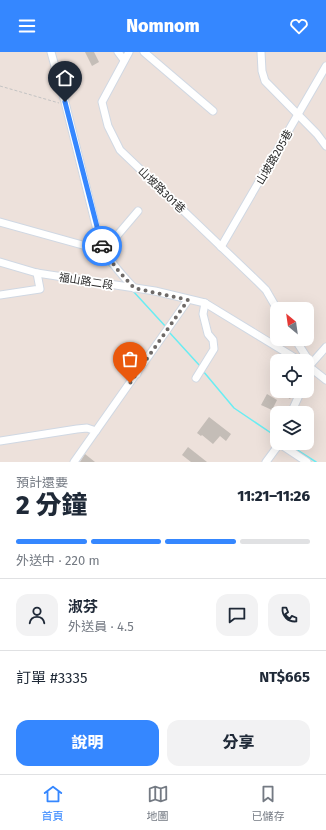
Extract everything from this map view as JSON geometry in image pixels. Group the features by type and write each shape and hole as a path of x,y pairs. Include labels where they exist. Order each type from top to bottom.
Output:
{"street":[{"path":"51,52 104,251 116,268 134,288"},
{"path":"118,52 124,60"},
{"name":"山坡路301巷","path":"129,52 102,102 108,126 120,150 266,290 273,302"},
{"path":"144,52 213,111"},
{"path":"261,52 262,71 265,81 326,146"},
{"name":"山坡路205巷","path":"221,247 326,66"},
{"path":"104,251 138,211"},
{"path":"0,222 104,251"},
{"name":"福山路二段","path":"0,262 37,273 134,288 205,303 289,354"},
{"path":"0,295 40,289 37,273"},
{"path":"74,462 188,300"},
{"path":"196,378 214,349 213,340 208,334 203,314 205,303"},
{"path":"314,361 326,347"},
{"path":"121,361 137,374"},
{"path":"314,370 326,380"},
{"path":"0,441 76,429 87,428 96,431"},
{"path":"266,462 275,450"},
{"path":"289,450 307,462"}],"path":[{"path":"0,86 58,104 65,102"}],"building":[{"path":"85,52 94,52 99,62 92,66"},
{"path":"267,394 270,396 270,398 277,400 274,406 270,406 270,409 261,405"},
{"path":"209,417 231,434 226,441 220,436 213,444 197,433"},
{"path":"188,447 207,462 191,462 182,455"},
{"path":"85,454 95,462 80,462"}],"waterway":[{"path":"101,253 106,262 116,272"},
{"path":"133,291 166,327"},
{"path":"169,332 200,366"},
{"path":"203,371 234,408 270,432"},
{"path":"297,450 316,462"}],"way so far":[{"path":"102,246 116,268 134,288 155,291 188,300 130,383"}],"route":[{"path":"65,102 102,246"}]}
